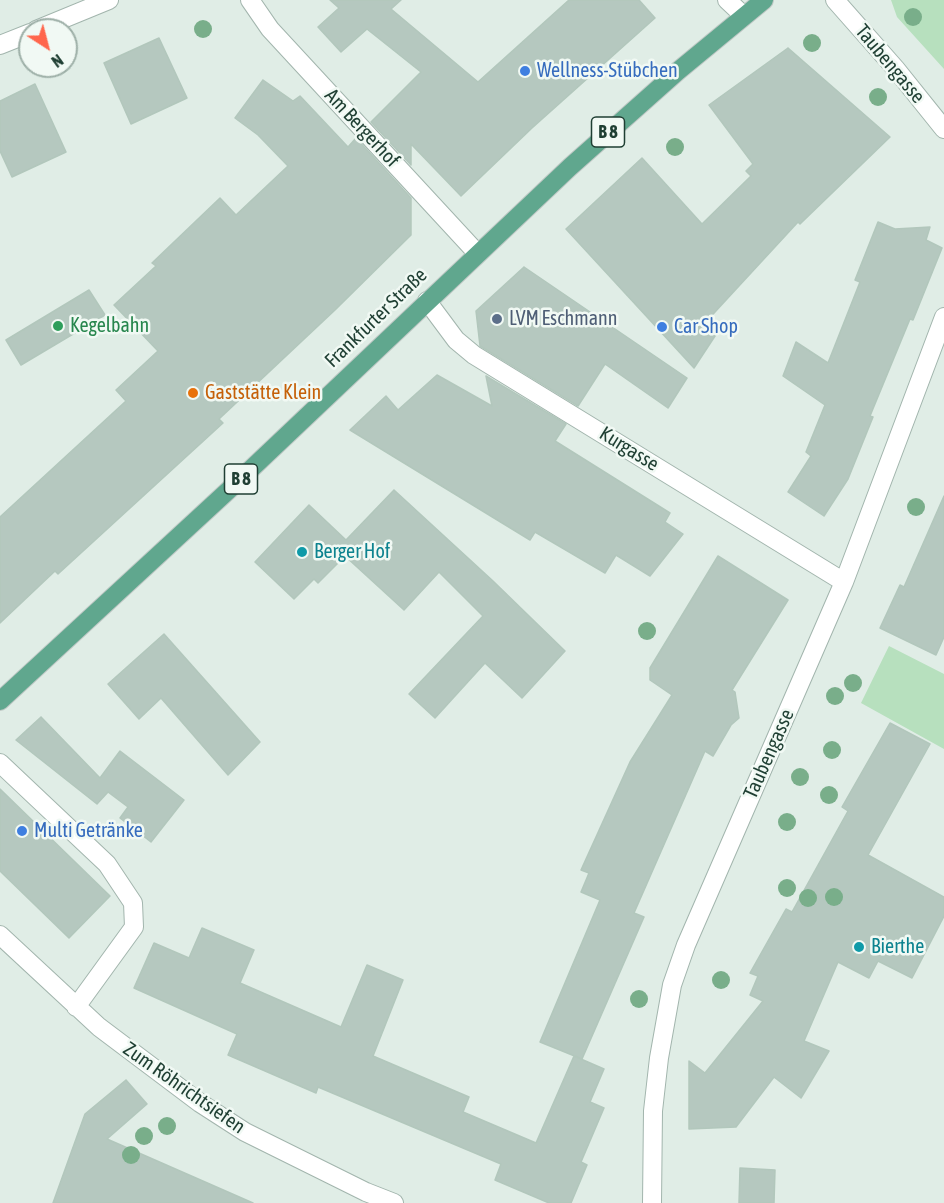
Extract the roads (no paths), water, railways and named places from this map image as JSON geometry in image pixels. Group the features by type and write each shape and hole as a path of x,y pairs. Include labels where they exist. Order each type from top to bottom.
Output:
{"main road":[{"name":"Frankfurter Straße","path":"0,701 232,488 570,167 678,71 764,0"}],"street":[{"path":"65,18 109,0"},
{"name":"Am Bergerhof","path":"250,0 270,29 477,253"},
{"path":"726,0 744,16"},
{"name":"Taubengasse","path":"835,0 895,68 944,129"},
{"path":"0,45 18,38"},
{"name":"Kurgasse","path":"427,301 456,340 474,355 844,582"},
{"name":"Taubengasse","path":"652,1203 653,1111 659,1058 672,986 686,945 844,582 944,317"},
{"path":"0,763 107,864 133,903 134,927 76,1007"},
{"name":"Zum Röhrichtsiefen","path":"0,935 99,1027 200,1103 245,1132 356,1187 394,1203"}],"place":[{"name":"Wellness-Stübchen","path":"525,71"},
{"name":"LVM Eschmann","path":"497,319"},
{"name":"Kegelbahn","path":"58,326"},
{"name":"Car Shop","path":"662,327"},
{"name":"Gaststätte Klein","path":"193,393"},
{"name":"Berger Hof","path":"302,552"},
{"name":"Multi Getränke","path":"22,831"},
{"name":"Bierthe","path":"859,947"}]}
